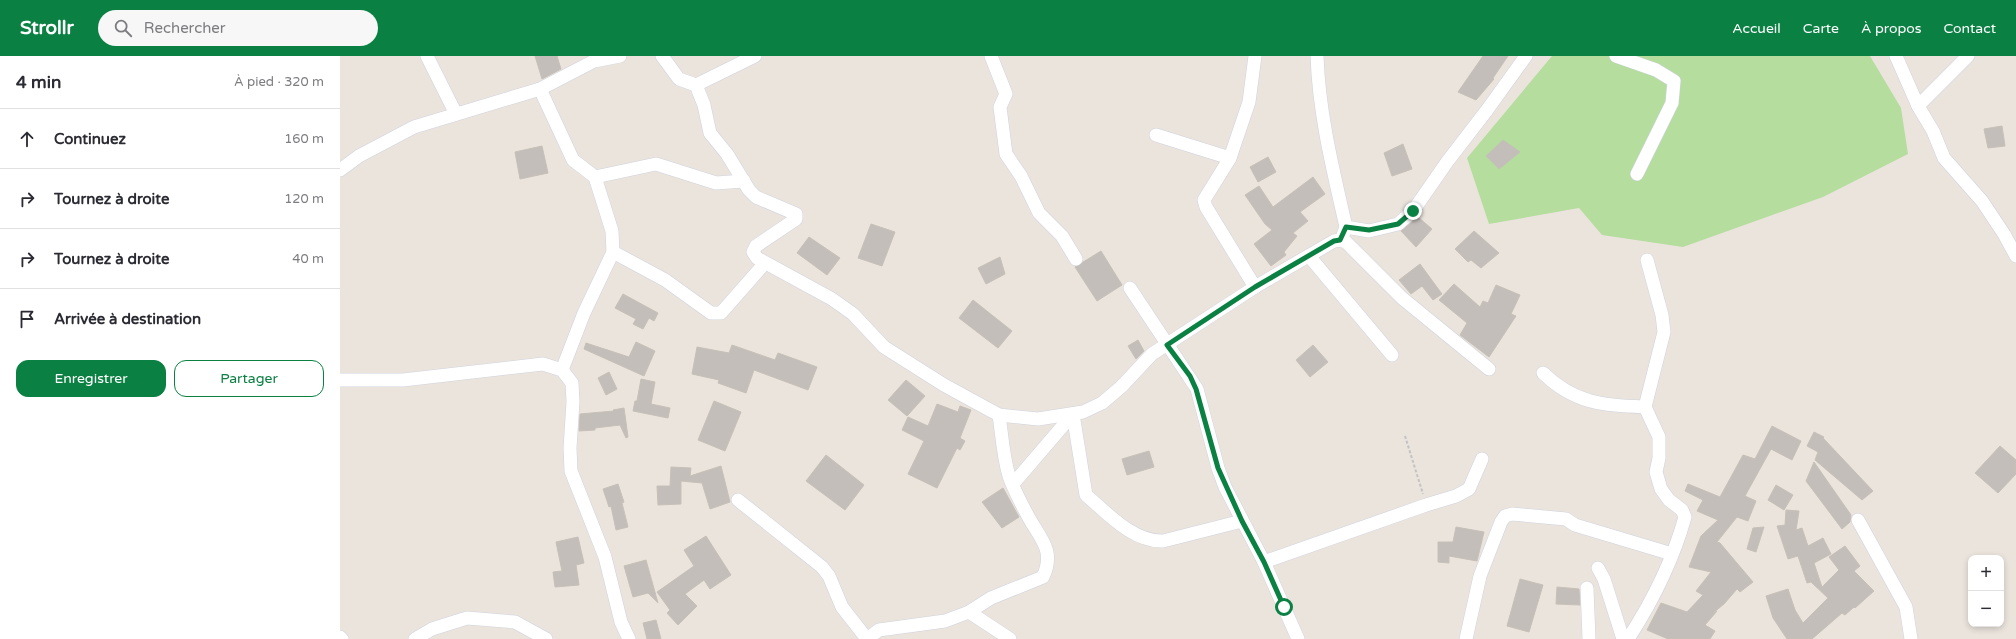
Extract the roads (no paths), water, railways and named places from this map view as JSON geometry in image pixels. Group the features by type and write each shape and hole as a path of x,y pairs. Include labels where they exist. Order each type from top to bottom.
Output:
{"street":[{"path":"426,56 456,114"},
{"path":"340,170 359,156 414,127 540,89 594,61 620,56"},
{"path":"662,56 679,79 696,85 755,56"},
{"path":"991,56 1006,94 1000,107 1006,154 1021,176 1039,214 1062,236 1076,258"},
{"path":"1255,56 1249,102 1230,158 1204,200 1206,207 1255,287"},
{"path":"1317,56 1318,87 1330,156 1346,227 1340,240"},
{"path":"1346,227 1369,230 1391,226 1398,224 1413,211 1447,162 1488,110 1526,56"},
{"path":"1616,56 1656,70 1674,81 1672,103 1637,174"},
{"path":"1896,56 1918,106 1933,131 1944,158 1982,201 2004,234 2016,256"},
{"path":"1918,106 1968,56"},
{"path":"696,85 704,105 710,133 727,154 756,197 796,214 796,219 756,246 753,252 757,258 832,299 853,314 884,347 944,385 999,415 1038,419 1083,412 1102,404 1121,387 1142,363 1167,345 1255,287 1334,241 1340,240 1346,242 1402,298 1489,369"},
{"path":"540,89 573,160 595,177 612,231 613,252 584,313 562,370"},
{"path":"1156,135 1230,158"},
{"path":"595,177 656,164 716,183 744,181"},
{"path":"613,252 665,280 711,313 721,313 765,262"},
{"path":"1309,256 1392,355"},
{"path":"1628,639 1642,618 1672,554 1685,518 1682,510 1669,500 1660,489 1656,472 1659,458 1658,437 1645,407 1664,332 1662,315 1647,260"},
{"path":"1130,288 1167,345 1190,376 1196,389 1218,468 1242,521 1264,562 1298,639"},
{"path":"340,380 403,380 543,364 562,370 572,383 573,402 570,448 571,471 605,557 621,622 629,639"},
{"path":"1543,373 1557,387 1583,400 1645,407"},
{"path":"1013,484 1073,414"},
{"path":"1073,414 1086,495 1127,530 1154,542 1242,521"},
{"path":"738,500 822,567 829,576 842,607 867,639 879,630 945,621 969,612 991,598 1043,577 1047,570 1048,550 1042,536 1029,518 1013,484 1006,462 999,415"},
{"path":"1264,562 1426,505 1456,496 1469,489 1482,459"},
{"path":"1466,639 1480,576 1501,522 1505,516 1512,514 1566,519 1575,525 1672,554"},
{"path":"1858,520 1906,607 1912,639"},
{"path":"1598,568 1606,584 1623,639"},
{"path":"1587,588 1589,639"},
{"path":"969,612 1010,639"},
{"path":"415,639 432,629 467,618 515,622 546,639"}]}
